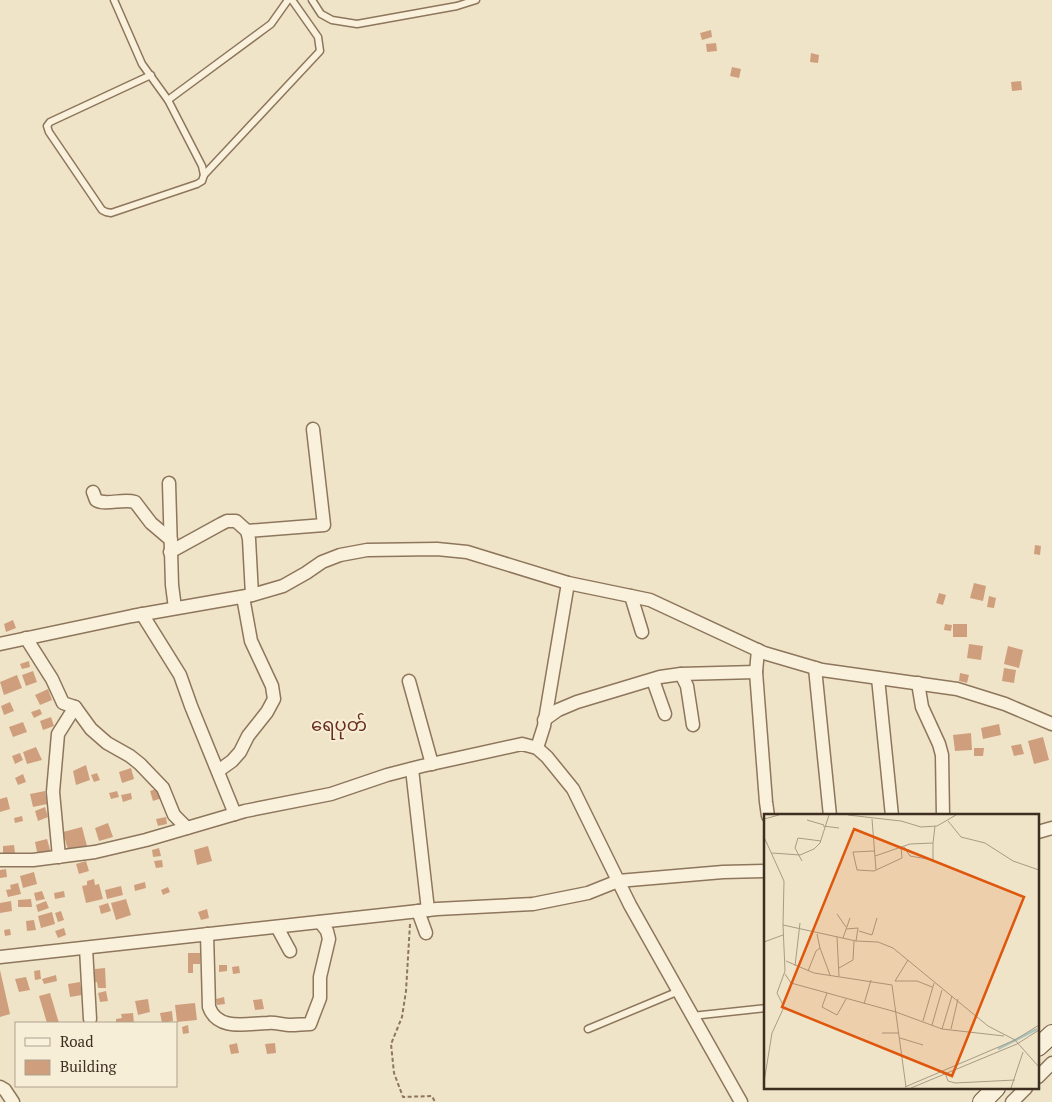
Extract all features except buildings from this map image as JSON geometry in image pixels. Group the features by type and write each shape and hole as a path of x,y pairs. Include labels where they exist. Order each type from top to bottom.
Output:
{"street":[{"path":"247,532 324,525 313,429"},
{"path":"169,483 172,586 175,608"},
{"path":"93,492 96,500 101,503 122,500 135,502 171,546"},
{"path":"171,546 227,521 236,521 247,532 249,539 248,596 251,641 272,686 274,699 248,736 240,752 232,761 218,771"},
{"path":"0,644 142,614 248,596 282,586 322,562 340,555 367,550 437,549 466,552 568,583 650,600 758,650 815,668 957,689 1005,704 1052,724"},
{"path":"537,748 544,720 568,583"},
{"path":"631,596 642,632"},
{"path":"142,614 180,675 190,706 235,814"},
{"path":"26,638 52,679 63,703 76,707 91,729 102,739 140,764 163,788 174,815 187,828"},
{"path":"758,650 756,672 768,814"},
{"path":"815,668 830,814"},
{"path":"544,720 558,710 577,702 653,680 681,674 756,672"},
{"path":"681,674 687,686 693,725"},
{"path":"878,678 892,814"},
{"path":"653,680 664,714"},
{"path":"409,681 432,764"},
{"path":"918,683 922,707 928,717 942,755 943,814"},
{"path":"59,856 53,792 58,734 76,707"},
{"path":"0,860 33,860 112,848 235,814 331,794 387,775 432,764 522,744 537,748 552,762 573,789 618,881 741,1102"},
{"path":"412,769 419,911 426,933"},
{"path":"0,957 419,911 533,904 588,893 618,881 723,872 764,871"},
{"path":"207,934 209,1007 212,1015 227,1024 239,1025 269,1022 292,1025 310,1024 320,998 320,977 328,939 327,931 320,922"},
{"path":"277,926 290,951"},
{"path":"86,948 90,1019"},
{"path":"1040,1045 1052,1034"},
{"path":"1040,1075 1052,1063"},
{"path":"0,1086 6,1090 13,1102"},
{"path":"982,1102 994,1090"},
{"path":"1012,1102 1024,1090"}],"lane":[{"path":"114,0 142,64 168,100 202,166 204,175"},
{"path":"168,100 271,24 288,0"},
{"path":"151,75 50,122 47,126 47,130 102,210 106,212 111,213 202,181 204,175 320,51 318,37 292,0"},
{"path":"312,0 321,14 332,20 357,24 457,6 476,0"},
{"path":"588,1029 679,991"},
{"path":"692,1016 764,1008"}],"path":[{"path":"419,911 402,1016 391,1044 394,1073 403,1097 432,1096 435,1102"}],"district":[{"name":"ရေပုတ်","path":"339,724"}]}
